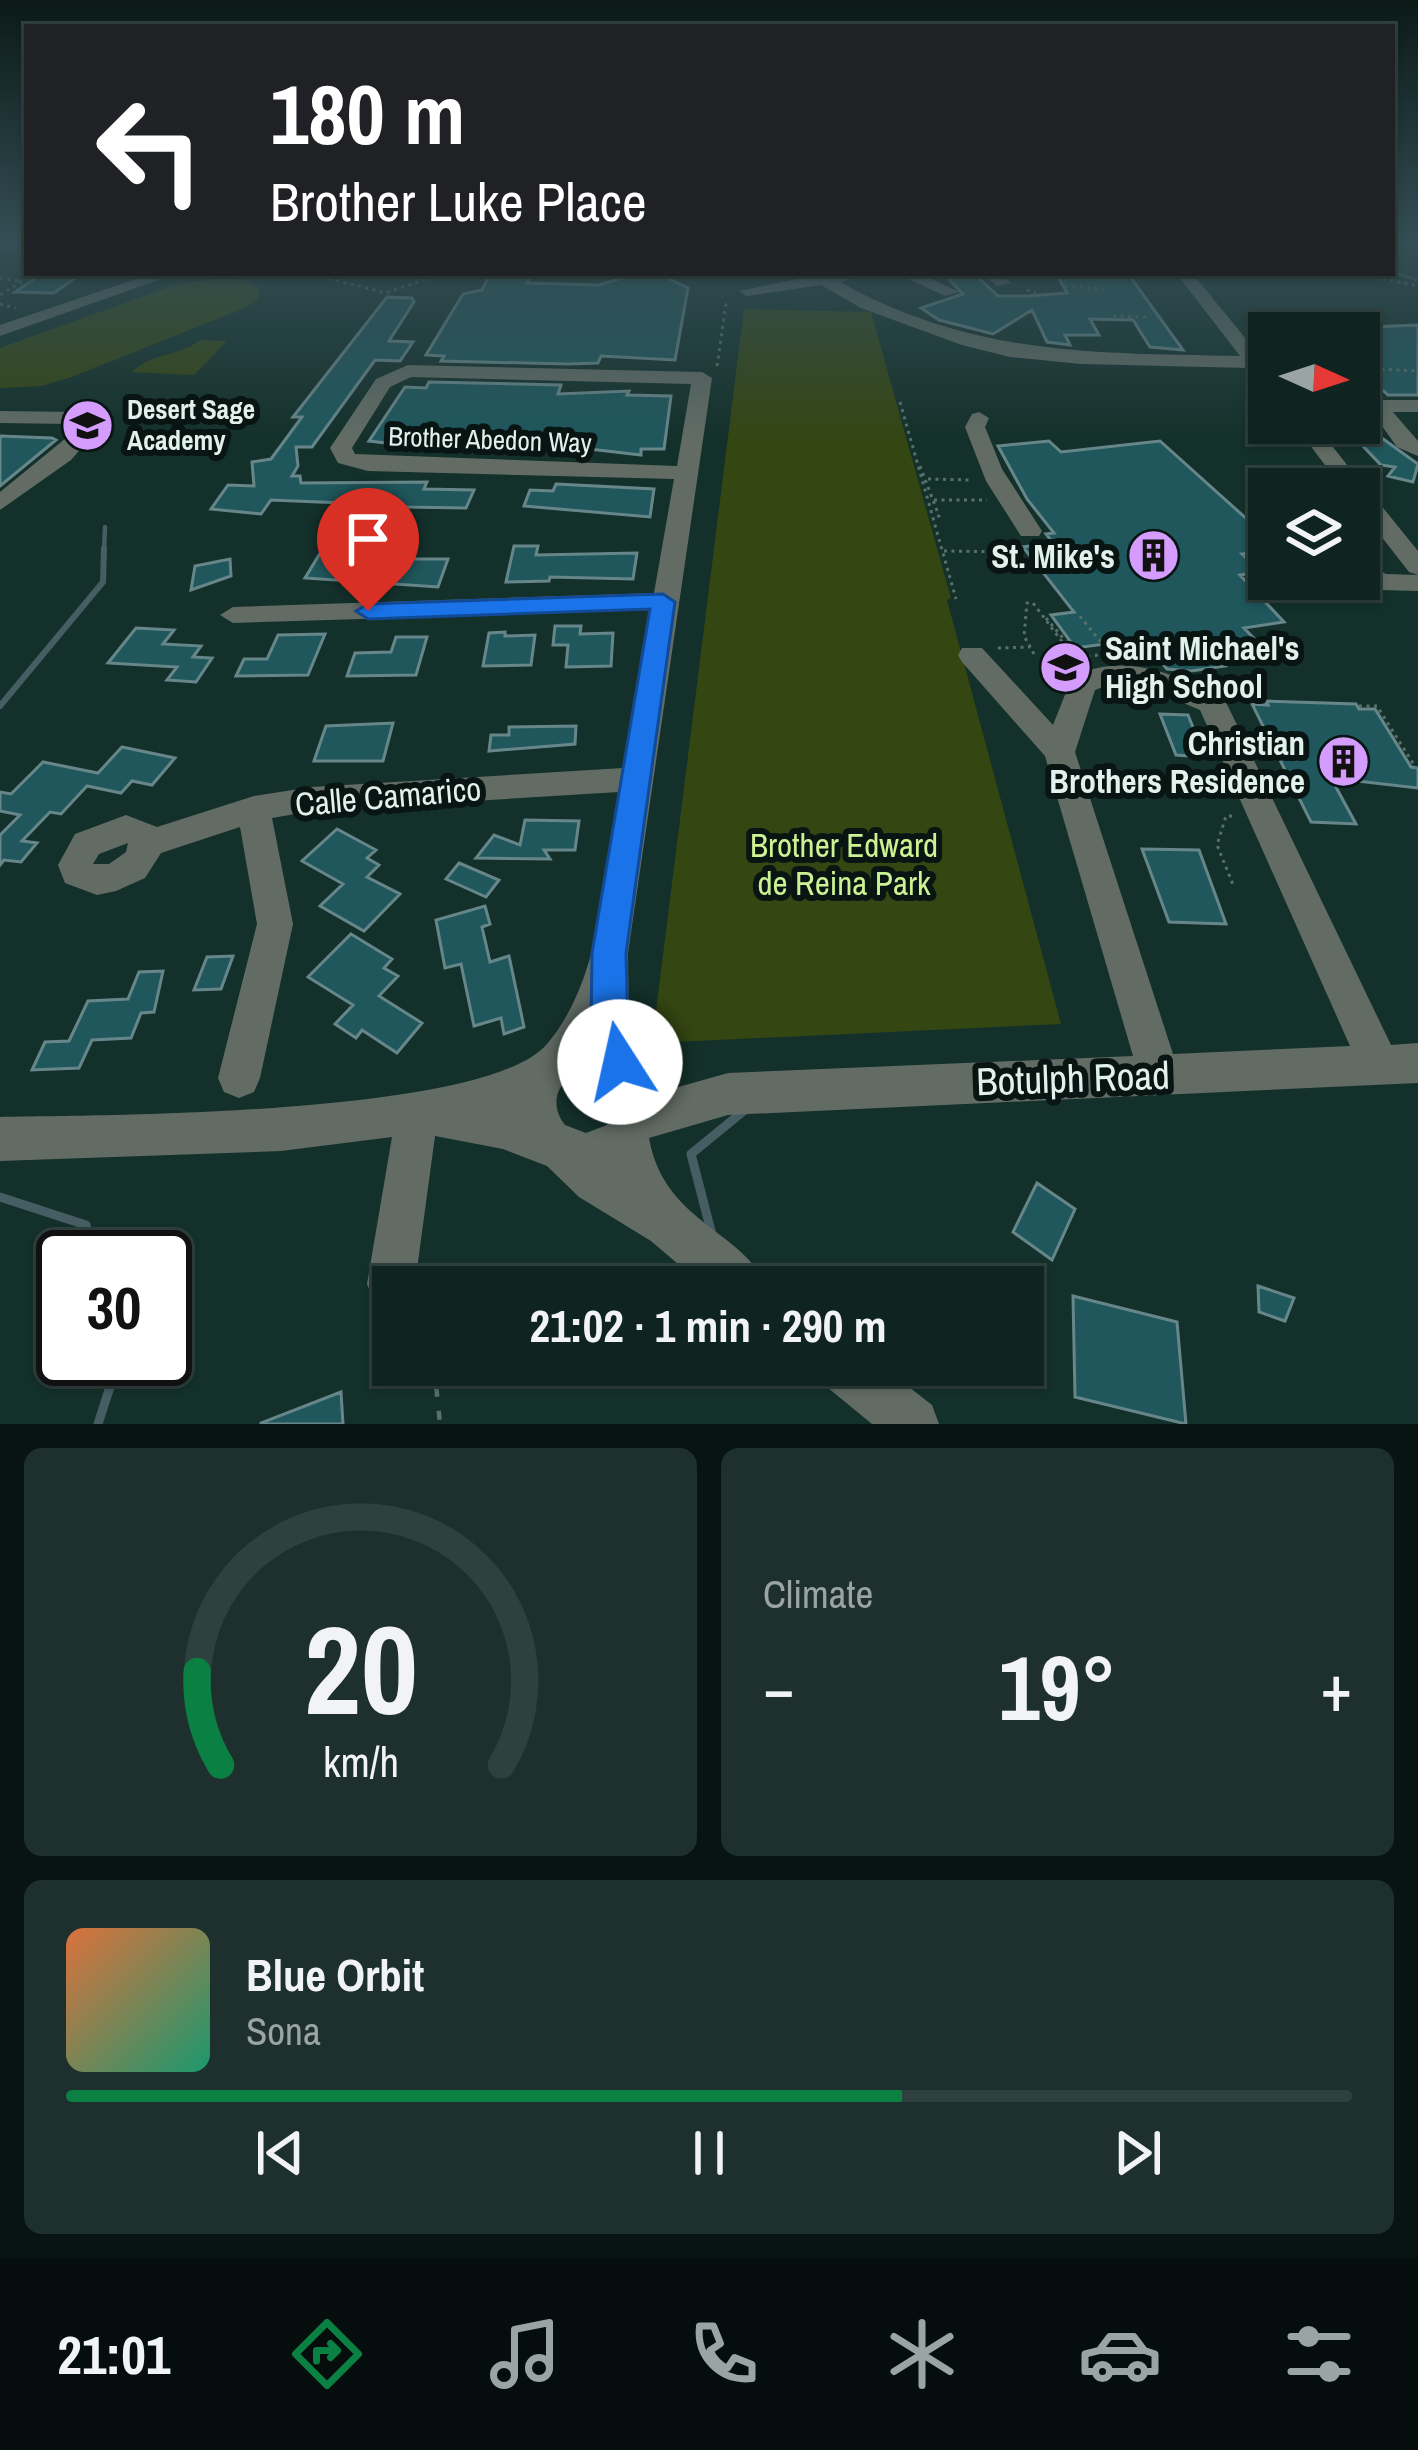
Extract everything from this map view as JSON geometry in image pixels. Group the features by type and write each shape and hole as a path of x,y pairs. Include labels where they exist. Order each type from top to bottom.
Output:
{"street":[{"path":"0,327 51,308"},
{"path":"0,327 58,308"},
{"path":"880,308 1010,351 1081,358 1248,362"},
{"path":"1212,308 1248,354"},
{"name":"Brother Abedon Way","path":"686,473 368,464 346,458 341,448 383,383 408,371 711,377"},
{"path":"667,1225 638,1172 629,1128 637,1086 609,1028 609,953 663,602 686,473 711,377"},
{"path":"1380,407 1418,406"},
{"path":"0,417 79,418 88,429 63,455 0,503"},
{"path":"979,418 975,430 995,483 1030,531"},
{"path":"1380,418 1418,450"},
{"path":"1321,444 1339,468"},
{"path":"1380,519 1418,567"},
{"path":"1380,582 1418,583"},
{"path":"233,615 663,602"},
{"path":"978,652 1059,752 1159,1075"},
{"path":"1059,752 1082,684 1099,674 1147,678 1212,704 1399,1064"},
{"name":"Calle Camarico","path":"148,844 254,809 332,797 634,779"},
{"path":"239,1078 275,924 254,809"},
{"path":"609,953 591,1005 535,1096 536,1124 595,1181 667,1225 717,1266"},
{"path":"0,1139 255,1129 417,1113 498,1093 591,1052 625,1066"},
{"name":"Botulph Road","path":"625,1066 674,1087 728,1094 1399,1064"},
{"name":"Botulph Road","path":"629,1128 728,1094"},
{"path":"417,1113 503,1127 558,1150 597,1153 629,1128"},
{"path":"394,1266 417,1113"},
{"path":"866,1386 913,1424"}],"path":[{"path":"711,377 725,308"},
{"path":"1113,316 1147,317"},
{"path":"1380,369 1418,371"},
{"path":"900,402 956,598"},
{"path":"918,466 924,466 939,517 933,517"},
{"path":"928,479 977,479"},
{"path":"934,500 985,500"},
{"path":"943,551 1012,552"},
{"path":"1034,654 1024,636 1027,604 1033,603 1075,659 1071,664"},
{"path":"1045,619 1049,618 1080,658 1110,652 1078,614"},
{"path":"978,652 1030,646"},
{"path":"1359,706 1377,706 1416,767"},
{"path":"1234,887 1217,845 1226,816 1239,816"},
{"path":"436,1386 440,1424"}],"green space":[{"path":"109,308 243,308 41,386 0,388 0,348"},
{"name":"Brother Edward de Reina Park","path":"744,309 871,312 1061,1024 652,1043"},
{"path":"200,340 227,341 194,375 131,372 150,360"}],"building":[{"path":"378,308 410,308 389,341 413,342 400,361 375,360 312,447 296,447 298,466 292,476 300,476 301,483 427,482 424,489 474,490 466,508 271,500 261,514 211,509 228,485 254,486 252,462 271,459 302,417 293,417"},
{"path":"454,308 684,308 675,360 601,356 598,363 568,364 441,361 444,356 426,355"},
{"path":"922,308 1153,308 1183,350 1150,347 1133,320 1090,319 1099,335 1065,335 1070,345 1047,342 1032,310 993,334 939,320"},
{"path":"1418,325 1418,395 1388,395 1380,388 1380,327"},
{"path":"429,382 561,385 558,394 629,391 627,395 671,396 664,449 641,449 641,455 564,446 445,450 369,441 405,387 426,388"},
{"path":"0,436 52,438 56,440 0,486"},
{"path":"1380,437 1418,464 1413,482 1388,476 1395,467 1381,465 1361,444 1380,444"},
{"name":"St. Mike's","path":"1049,441 1061,452 1160,441 1248,520 1248,553 1242,554 1248,560 1248,574 1240,575 1248,584 1248,600 1263,600 1284,622 1244,628 1264,649 1236,653 1242,660 1222,663 1225,666 1191,671 1167,669 1150,649 1113,654 1105,644 1075,648 1051,615 1074,612 1023,547 1053,543 1046,534 1054,533 1027,499 998,446"},
{"path":"556,484 654,489 650,517 524,506 530,490 553,491"},
{"path":"327,542 383,545 375,559 448,559 438,587 305,578"},
{"path":"514,546 538,546 536,555 637,553 633,579 550,577 549,581 506,582"},
{"path":"230,559 231,576 191,590 195,566"},
{"path":"555,626 581,626 580,634 613,633 611,666 566,667 568,645 553,645"},
{"path":"136,628 174,630 163,644 201,646 193,657 212,658 196,682 167,680 177,667 108,663"},
{"path":"505,632 505,636 535,635 531,665 483,666 489,633"},
{"path":"325,634 308,675 236,676 244,659 267,659 278,635"},
{"path":"396,637 427,637 416,675 347,676 355,653 391,652"},
{"name":"Christian Brothers Residence","path":"1266,701 1375,709 1411,767 1418,768 1418,788 1331,778 1356,824 1311,822 1252,704 1268,705"},
{"path":"1160,714 1188,715 1205,757 1176,755"},
{"path":"393,723 383,761 314,761 326,726"},
{"path":"576,726 575,744 489,751 491,735 509,735 509,727"},
{"path":"122,747 175,758 152,785 132,781 121,793 87,786 61,814 50,812 22,841 37,843 21,862 4,860 0,865 0,835 20,815 0,811 0,792 11,794 43,762 98,773"},
{"path":"525,820 579,821 575,850 544,850 550,859 476,858 494,835 520,845"},
{"path":"337,829 376,850 367,858 379,865 367,877 400,894 364,931 320,906 343,884 302,861"},
{"path":"1142,849 1199,850 1226,924 1169,922"},
{"path":"459,863 499,880 486,897 446,879"},
{"path":"485,906 490,924 482,927 490,962 509,956 524,1027 504,1034 501,1018 474,1026 461,964 445,968 436,920"},
{"path":"351,934 392,959 384,968 398,976 379,996 422,1023 397,1053 362,1030 356,1038 335,1024 353,1005 308,977"},
{"path":"233,956 221,989 194,990 207,957"},
{"path":"163,971 154,1012 141,1013 131,1038 92,1040 79,1068 32,1070 45,1042 69,1041 88,1001 128,999 139,972"},
{"path":"1037,1183 1075,1209 1052,1260 1013,1232"},
{"path":"1258,1286 1294,1298 1285,1321 1259,1312"},
{"path":"1073,1296 1177,1322 1186,1424 1075,1397"},
{"path":"341,1392 343,1424 261,1424 261,1423"}],"waterway":[{"path":"104,551 105,527"},
{"path":"0,706 103,582 104,548"},
{"path":"712,1235 691,1154 746,1109"},
{"path":"0,1197 86,1225 88,1230"},
{"path":"98,1424 110,1386"}],"place":[{"name":"Desert Sage Academy","path":"88,426"},
{"name":"St. Mike's","path":"1154,556"},
{"name":"Saint Michael's High School","path":"1066,667"},
{"name":"Christian Brothers Residence","path":"1344,762"}],"route":[{"path":"368,611 663,602 609,953 609,1028 620,1062"}]}
